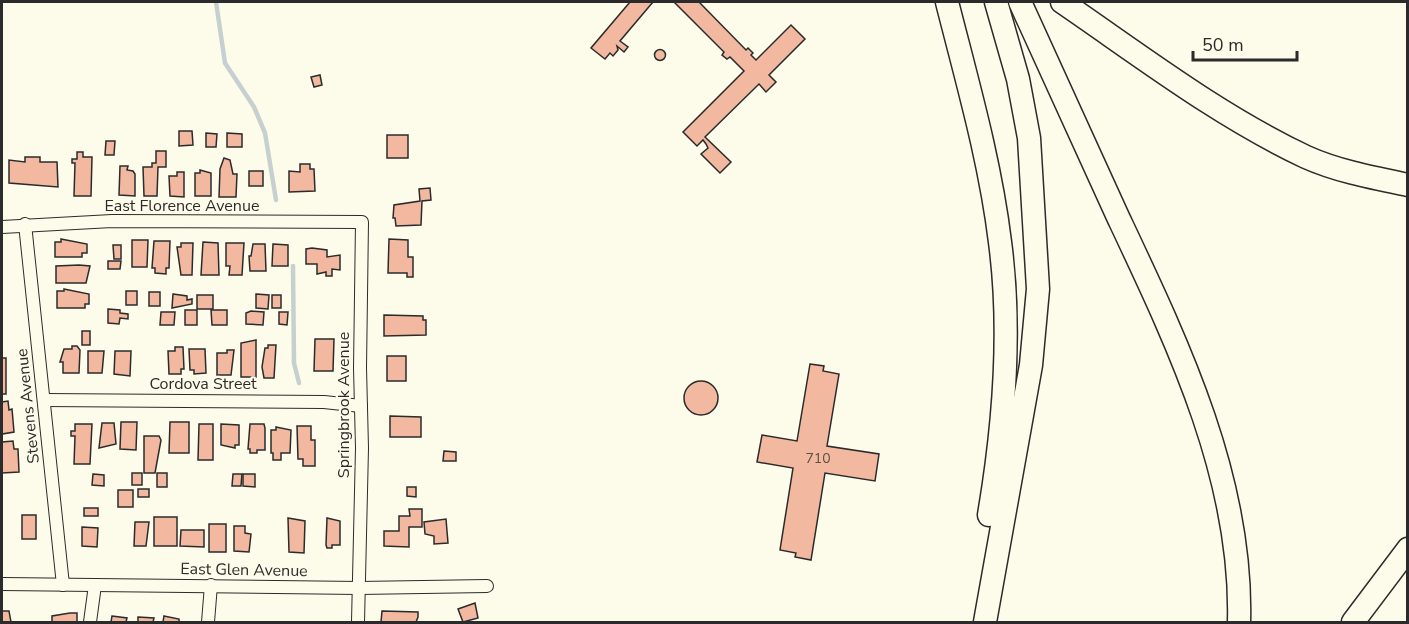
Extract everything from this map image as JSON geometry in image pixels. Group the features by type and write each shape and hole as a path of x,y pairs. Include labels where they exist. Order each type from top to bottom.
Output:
{"highway":[{"path":"946,2 988,172 1004,282 1004,373 998,452 973,622"},
{"path":"986,622 1031,366 1038,289 1035,192 1029,138 1018,79 996,2"},
{"path":"1020,2 1173,333 1220,469 1234,535 1240,585 1239,622"},
{"path":"1062,2 1197,95 1298,152 1368,177 1407,185"},
{"path":"1353,622 1407,549"}],"street":[{"name":"East Florence Avenue","path":"2,227 112,221 362,222"},
{"name":"Springbrook Avenue","path":"358,622 362,222"},
{"name":"Stevens Avenue","path":"25,224 63,585"},
{"name":"Cordova Street","path":"44,400 324,402 361,406"},
{"name":"East Glen Avenue","path":"2,584 359,588 487,586"},
{"path":"90,622 95,585"},
{"path":"208,622 211,585"}],"building":[{"path":"630,2 653,2 620,41 628,47 624,52 617,46 618,50 613,56 610,53 605,59 591,48"},
{"path":"674,2 699,2 746,50 748,48 753,53 751,55 756,60 791,25 805,39 769,75 776,82 766,92 759,84 705,137 731,162 720,173 701,154 708,148 703,140 697,146 683,132 744,71 730,57 727,59 722,55 724,52"},
{"path":"660,49 666,55 660,61 654,55"},
{"path":"320,75 322,85 314,87 311,77"},
{"path":"179,131 192,131 193,145 179,146"},
{"path":"206,133 217,134 216,147 206,147"},
{"path":"227,133 242,134 242,147 227,147"},
{"path":"387,135 408,135 408,158 387,158"},
{"path":"106,141 115,141 114,155 105,155"},
{"path":"156,151 166,151 166,167 158,167 157,196 144,196 143,167 152,167 152,163 156,163"},
{"path":"77,152 83,152 83,157 92,157 91,196 74,196 75,163 72,163 72,159 77,159"},
{"path":"25,157 40,157 40,162 57,162 58,187 9,183 9,160 25,162"},
{"path":"224,158 230,160 233,174 237,174 236,197 219,197 220,169"},
{"path":"300,164 310,164 310,169 314,169 315,191 289,192 289,171 300,172"},
{"path":"120,166 128,166 127,170 135,174 135,196 119,195"},
{"path":"200,170 211,173 211,196 195,196 195,173 200,173"},
{"path":"249,171 263,171 263,186 249,186"},
{"path":"177,172 184,172 184,197 170,196 169,176 177,176"},
{"path":"430,188 431,200 422,201 421,225 396,226 395,218 393,218 394,205 420,201 419,189"},
{"path":"61,239 87,244 87,253 82,253 82,257 55,257 55,242 61,242"},
{"path":"389,239 408,240 408,257 413,257 413,277 407,277 407,273 388,273"},
{"path":"132,240 148,240 147,267 132,267"},
{"path":"154,241 170,241 169,268 166,268 166,274 155,273 155,268 152,268"},
{"path":"203,242 218,243 219,275 201,275"},
{"path":"181,243 193,243 192,275 181,275 177,247 181,247"},
{"path":"226,243 244,243 242,275 229,275 230,266 226,266"},
{"path":"253,244 265,244 266,271 250,271 249,256 251,256"},
{"path":"273,244 288,245 288,266 272,266"},
{"path":"113,245 121,245 121,259 114,259"},
{"path":"306,249 327,250 327,257 340,255 340,270 332,269 332,276 326,276 326,272 317,274 317,264 306,264"},
{"path":"108,261 121,261 120,269 108,269"},
{"path":"56,266 90,266 86,283 56,283"},
{"path":"64,289 89,294 89,304 85,304 85,308 57,308 57,291 64,291"},
{"path":"126,291 137,291 137,305 126,305"},
{"path":"149,292 160,292 160,306 149,306"},
{"path":"173,294 187,296 187,300 192,299 192,304 172,308"},
{"path":"256,294 269,295 268,309 256,308"},
{"path":"197,295 213,295 213,309 197,309"},
{"path":"272,295 281,295 281,308 272,308"},
{"path":"108,309 120,310 120,313 128,314 128,319 120,318 119,324 108,323"},
{"path":"185,310 197,310 197,325 185,325"},
{"path":"211,310 227,310 227,325 212,325"},
{"path":"161,312 175,312 174,325 160,325"},
{"path":"264,312 263,325 246,324 246,313"},
{"path":"279,312 288,312 287,325 279,324"},
{"path":"384,315 423,316 423,320 426,320 426,335 384,336"},
{"path":"82,331 90,331 90,345 82,345"},
{"path":"315,339 334,339 333,371 314,371"},
{"path":"256,340 256,377 241,377 241,343"},
{"path":"268,345 276,345 274,378 264,378 262,367 265,348 268,348"},
{"path":"72,346 77,346 80,350 79,373 63,373 63,362 60,362 64,349 72,349"},
{"path":"175,347 183,347 184,369 181,369 181,374 169,374 168,351 175,351"},
{"path":"189,349 205,349 206,373 194,374 194,370 190,370"},
{"path":"227,350 234,350 231,375 217,375 217,353 227,353"},
{"path":"88,351 104,351 102,373 88,373"},
{"path":"115,351 131,351 130,376 114,374"},
{"path":"387,356 406,356 406,381 387,381"},
{"path":"2,358 6,358 6,394 2,394"},
{"path":"810,364 824,366 823,371 839,374 827,446 879,454 875,481 825,473 811,560 795,557 796,553 780,550 793,468 757,462 762,435 797,441"},
{"path":"701,381 713,386 718,398 713,410 701,415 689,410 684,398 689,386"},
{"path":"8,401 9,410 12,409 14,432 2,434 2,402"},
{"path":"390,416 421,417 421,437 390,437"},
{"path":"121,422 137,422 136,450 120,449"},
{"path":"170,422 189,422 189,453 169,453"},
{"path":"102,423 114,423 116,444 99,448"},
{"path":"75,424 92,424 90,464 74,464 75,436 71,436 71,431 75,431"},
{"path":"199,424 213,424 213,460 198,460"},
{"path":"221,424 239,425 239,445 235,445 235,448 221,445"},
{"path":"250,424 264,424 265,450 250,453 248,449"},
{"path":"297,426 311,426 311,440 315,440 315,466 303,466 303,459 298,459"},
{"path":"276,427 291,430 290,453 281,453 281,460 273,460 273,453 271,453 271,430 276,430"},
{"path":"144,436 159,436 161,440 155,473 144,473"},
{"path":"13,441 14,449 18,449 19,472 2,473 2,442"},
{"path":"444,451 456,452 456,461 443,461"},
{"path":"132,473 142,473 142,485 132,485"},
{"path":"157,473 167,473 167,487 157,487"},
{"path":"93,474 104,475 104,486 92,485"},
{"path":"233,474 242,474 241,486 232,486"},
{"path":"243,474 255,474 255,487 243,486"},
{"path":"407,487 416,487 416,497 407,496"},
{"path":"138,489 149,489 149,497 138,497"},
{"path":"118,490 133,490 133,507 118,507"},
{"path":"84,508 98,508 98,516 84,516"},
{"path":"409,509 422,509 422,527 409,527 409,547 384,546 384,531 399,531 399,516 410,516"},
{"path":"22,515 36,515 36,539 22,539"},
{"path":"154,517 177,517 177,546 154,546"},
{"path":"288,518 305,521 304,553 289,552"},
{"path":"327,518 340,521 340,545 332,545 332,548 327,548 326,545"},
{"path":"446,519 448,543 434,544 434,536 425,534 424,522"},
{"path":"135,522 149,522 146,546 134,546"},
{"path":"209,524 226,524 226,552 209,552"},
{"path":"234,526 245,526 245,533 251,534 249,552 234,551"},
{"path":"82,527 98,528 97,547 82,546"},
{"path":"181,530 204,530 204,547 180,546"},
{"path":"475,603 478,618 463,622 458,609"},
{"path":"2,611 9,611 11,622 2,622"},
{"path":"382,611 418,612 418,617 416,622 381,622"},
{"path":"77,613 77,622 52,622 52,616"},
{"path":"112,616 127,618 126,622 111,622"},
{"path":"164,616 179,619 179,622 163,622"},
{"path":"138,617 154,618 153,622 138,622"}],"waterway":[{"path":"216,2 225,63 254,107 265,133 276,200"},
{"path":"293,266 294,363 299,383"}]}
